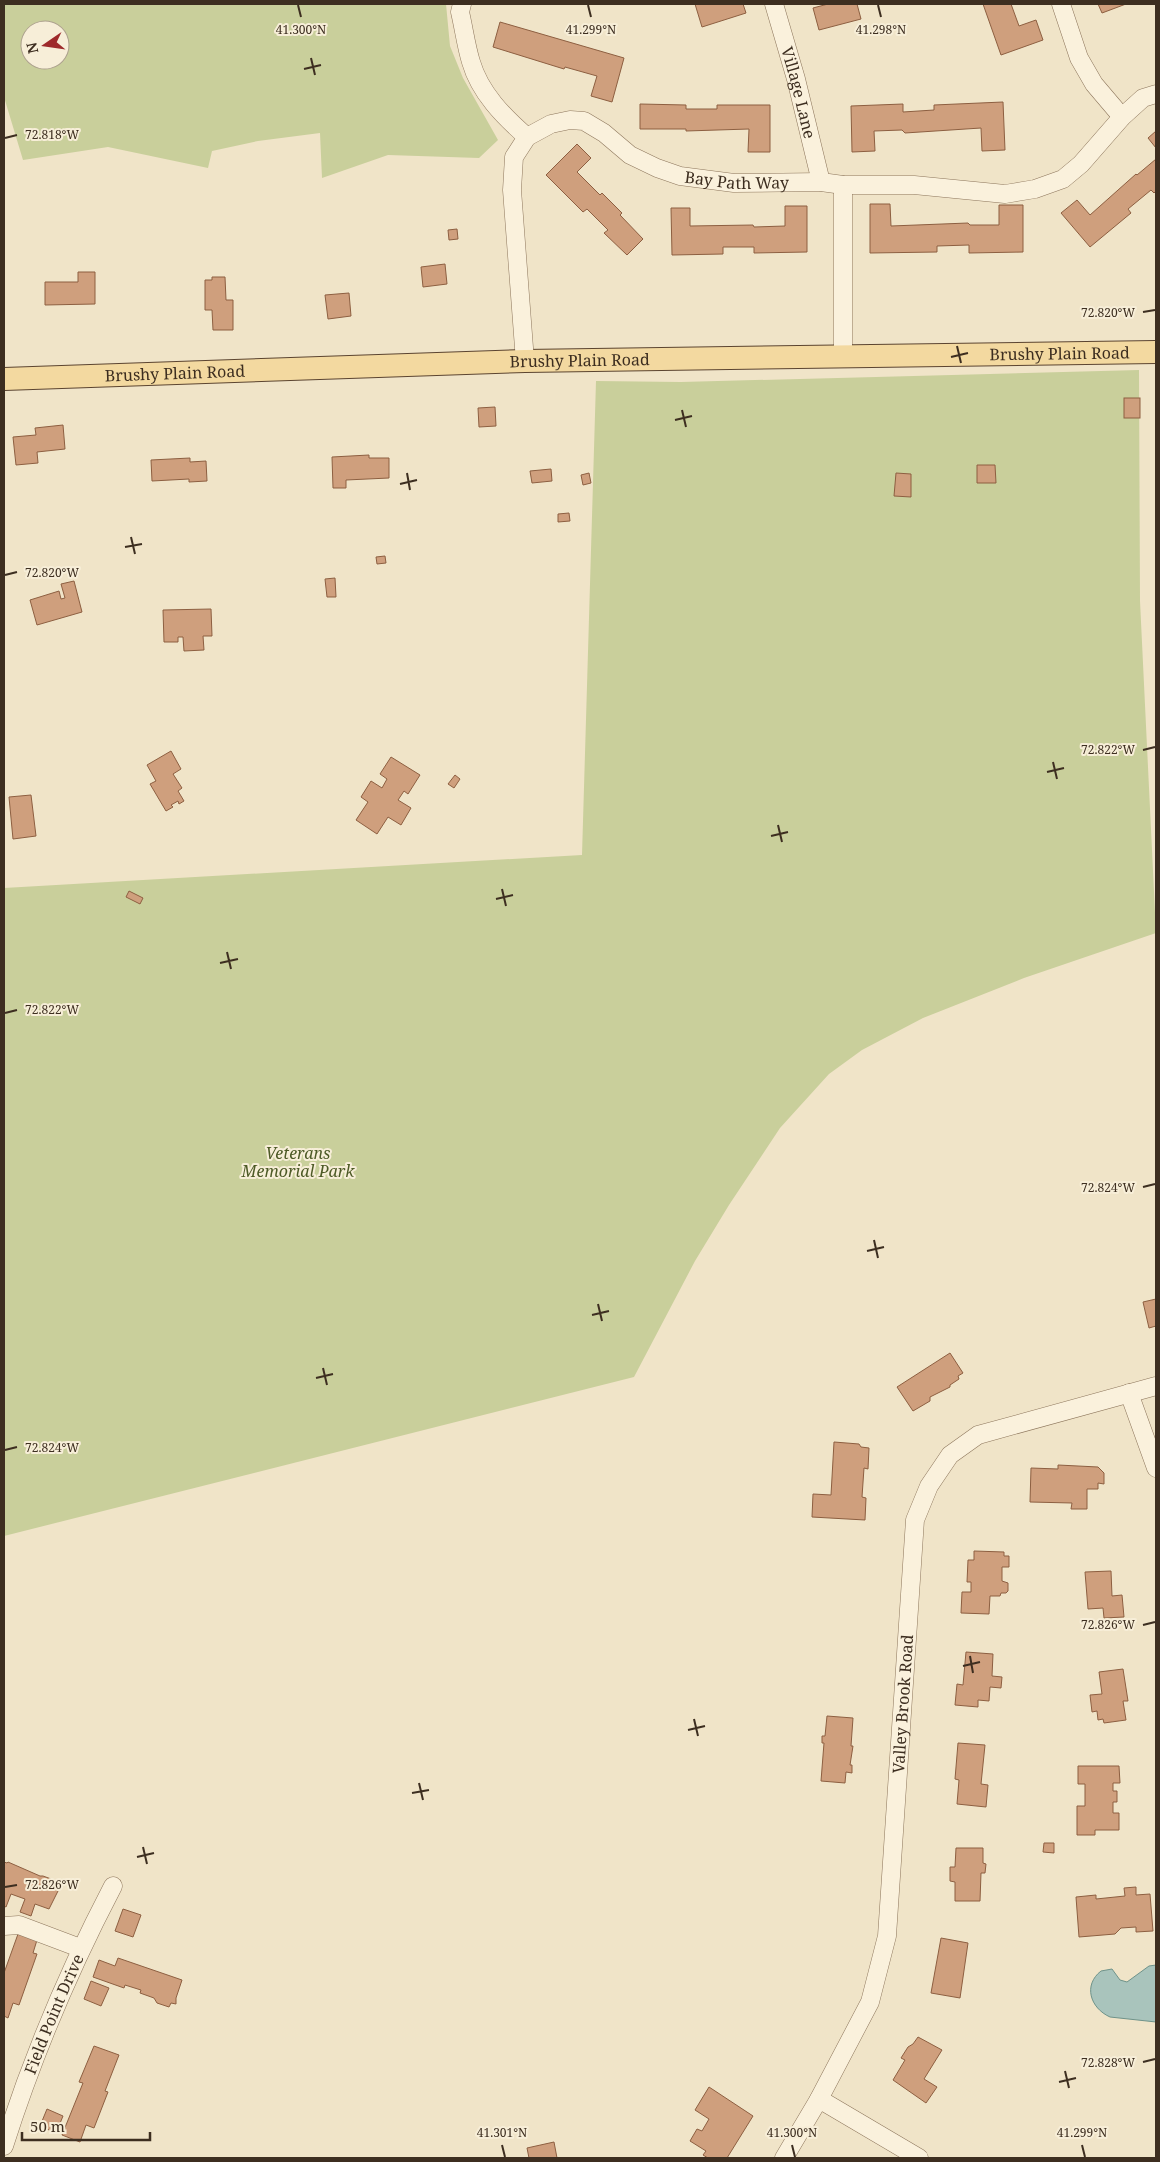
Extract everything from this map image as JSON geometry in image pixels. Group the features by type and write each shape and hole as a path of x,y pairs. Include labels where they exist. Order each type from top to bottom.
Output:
{"main road":[{"name":"Brushy Plain Road","path":"4,378 525,361 1156,352"}],"street":[{"path":"462,4 460,12 472,64 486,93 505,118 527,137"},
{"name":"Village Lane","path":"774,4 796,79 821,182"},
{"path":"1061,4 1079,58 1094,84 1122,117"},
{"name":"Bay Path Way","path":"525,361 512,190 514,157 527,137 551,124 570,120 584,121 604,134 630,156 680,176 734,183 821,182 843,185 914,186 1006,194 1035,189 1063,179 1081,164 1122,117 1143,98 1156,94"},
{"path":"843,185 843,357"},
{"name":"Valley Brook Road","path":"784,2158 819,2099 870,2002 887,1936 915,1520 929,1486 950,1455 978,1435 1156,1386"},
{"path":"1129,1393 1156,1468"},
{"name":"Field Point Drive","path":"4,2146 32,2064 80,1948 113,1886"},
{"path":"4,1926 19,1925 80,1948"},
{"path":"819,2099 919,2158"}],"green space":[{"path":"4,4 446,4 450,46 463,78 498,140 479,158 388,155 322,178 320,133 258,141 212,151 208,168 108,147 23,160 4,97"},
{"name":"Veterans Memorial Park","path":"1139,370 1140,601 1156,933 1024,978 923,1018 862,1050 829,1074 780,1128 729,1205 695,1261 634,1377 4,1536 4,888 582,855 596,381 681,382"}],"water":[{"path":"1156,1965 1156,2022 1110,2017 1103,2013 1094,2002 1091,1996 1092,1983 1101,1971 1112,1969 1120,1980 1127,1982 1149,1966"}],"building":[{"path":"695,4 743,4 746,13 702,27"},
{"path":"828,4 857,4 861,19 819,30 813,8"},
{"path":"983,4 1011,4 1019,26 1036,20 1043,40 1001,55"},
{"path":"1098,4 1126,4 1102,13"},
{"path":"500,22 624,58 612,102 591,96 597,76 565,67 564,69 493,47"},
{"path":"1003,102 1005,150 982,151 981,128 905,133 902,130 874,131 875,151 852,152 851,106 903,104 903,112 934,110 934,105"},
{"path":"640,104 686,105 686,109 717,109 717,105 770,105 770,152 748,152 749,129 686,131 686,129 640,129"},
{"path":"1156,131 1156,148 1148,138"},
{"path":"577,144 591,158 577,172 600,195 602,193 622,213 620,215 643,239 627,255 604,233 608,230 587,209 583,212 546,175"},
{"path":"1156,159 1156,191 1154,193 1151,190 1128,209 1131,213 1090,247 1061,213 1077,200 1090,215 1136,174"},
{"path":"870,204 890,204 891,226 968,223 970,225 999,225 999,205 1023,205 1023,252 969,253 969,245 937,246 937,252 870,253"},
{"path":"785,206 807,206 807,252 754,253 754,247 723,247 723,254 672,255 671,208 690,208 690,226 753,225 754,227 785,226"},
{"path":"457,229 458,239 449,240 448,230"},
{"path":"445,264 447,284 423,287 421,267"},
{"path":"78,272 95,272 95,304 45,305 45,282 78,282"},
{"path":"212,277 225,277 226,300 233,300 233,330 213,330 212,310 205,310 205,280 212,280"},
{"path":"349,293 351,316 328,319 325,295"},
{"path":"1124,398 1140,398 1140,418 1124,418"},
{"path":"495,407 496,426 479,427 478,408"},
{"path":"63,425 65,449 37,452 38,463 16,465 13,437 36,435 35,428"},
{"path":"369,455 369,458 389,458 389,478 346,480 346,488 333,488 332,457"},
{"path":"190,458 190,462 206,461 207,481 189,482 189,479 152,481 151,460"},
{"path":"977,465 995,465 996,483 977,483"},
{"path":"551,469 552,481 532,483 530,471"},
{"path":"589,473 591,483 583,485 581,475"},
{"path":"896,473 911,474 911,497 894,496"},
{"path":"569,513 570,521 558,522 558,514"},
{"path":"385,556 386,563 377,564 376,557"},
{"path":"335,578 336,597 327,597 325,579"},
{"path":"74,581 82,612 37,625 30,600 59,591 61,599 65,598 61,584"},
{"path":"211,609 212,636 203,636 204,650 184,651 183,637 178,637 178,642 164,642 163,610"},
{"path":"171,751 181,769 173,774 182,788 178,791 184,801 179,804 178,801 166,811 150,784 156,781 147,765"},
{"path":"391,757 420,775 408,794 404,791 398,800 411,808 401,825 388,817 377,834 356,820 368,802 361,797 371,781 382,788 387,779 380,774"},
{"path":"455,775 460,779 454,788 448,784"},
{"path":"31,795 36,836 13,839 9,797"},
{"path":"129,891 143,898 140,904 126,897"},
{"path":"1156,1299 1156,1326 1149,1328 1143,1302"},
{"path":"950,1353 963,1373 958,1376 959,1379 950,1387 930,1397 930,1401 913,1411 897,1387"},
{"path":"834,1442 859,1444 861,1447 869,1448 868,1469 864,1468 862,1497 866,1498 865,1520 812,1517 813,1494 831,1495"},
{"path":"1058,1465 1098,1467 1104,1473 1104,1484 1098,1483 1098,1489 1087,1489 1087,1509 1071,1509 1072,1503 1030,1502 1031,1468 1058,1469"},
{"path":"974,1551 1004,1552 1004,1556 1009,1556 1009,1567 1002,1567 1002,1581 1008,1583 1008,1591 1001,1593 1000,1596 990,1596 989,1614 961,1613 962,1592 971,1592 971,1582 967,1582 968,1560 974,1560"},
{"path":"1111,1571 1112,1596 1122,1595 1124,1617 1104,1618 1103,1608 1088,1609 1085,1572"},
{"path":"966,1652 993,1654 992,1676 1002,1677 1001,1688 990,1687 989,1701 978,1700 978,1707 955,1705 957,1684 963,1685"},
{"path":"1123,1669 1128,1701 1123,1701 1126,1720 1104,1723 1103,1719 1098,1720 1097,1711 1092,1712 1090,1695 1102,1694 1099,1672"},
{"path":"827,1716 853,1718 851,1746 853,1746 850,1765 852,1765 852,1773 846,1772 845,1783 821,1781 824,1743 822,1743 822,1736 825,1736"},
{"path":"958,1743 985,1745 981,1784 988,1785 986,1807 957,1804 959,1780 955,1779"},
{"path":"1078,1766 1119,1766 1120,1783 1113,1783 1113,1791 1117,1791 1117,1802 1113,1802 1113,1813 1119,1813 1119,1830 1095,1830 1095,1835 1077,1835 1077,1806 1085,1806 1085,1784 1078,1784"},
{"path":"1044,1843 1054,1843 1054,1853 1043,1852"},
{"path":"956,1848 983,1848 983,1863 986,1864 985,1873 981,1873 980,1901 955,1901 955,1882 950,1881 950,1867 955,1867"},
{"path":"4,1862 62,1883 49,1909 35,1904 31,1916 20,1912 25,1899 11,1894 6,1907 4,1906"},
{"path":"1136,1887 1136,1895 1150,1894 1153,1931 1136,1932 1136,1927 1121,1928 1115,1934 1079,1937 1076,1897 1096,1895 1096,1899 1125,1896 1124,1888"},
{"path":"123,1909 141,1915 133,1937 115,1931"},
{"path":"18,1934 37,1940 33,1953 37,1954 19,2005 13,2003 8,2018 4,2016 4,1973"},
{"path":"941,1938 968,1943 960,1998 931,1993"},
{"path":"118,1958 182,1980 176,2004 171,2003 169,2007 157,2003 154,1998 140,1993 141,1990 125,1985 124,1988 93,1977 99,1960 115,1966"},
{"path":"91,1981 109,1988 101,2006 84,1999"},
{"path":"918,2037 942,2050 924,2079 937,2087 926,2103 893,2080 905,2060 901,2058"},
{"path":"94,2046 119,2055 105,2091 108,2092 94,2128 86,2125 80,2142 62,2135 83,2083 79,2082"},
{"path":"709,2087 753,2116 727,2158 708,2158 703,2155 706,2151 690,2141 697,2129 702,2131 709,2119 695,2110"},
{"path":"47,2109 63,2116 56,2133 40,2126"},
{"path":"554,2142 557,2158 529,2158 527,2148"}]}
